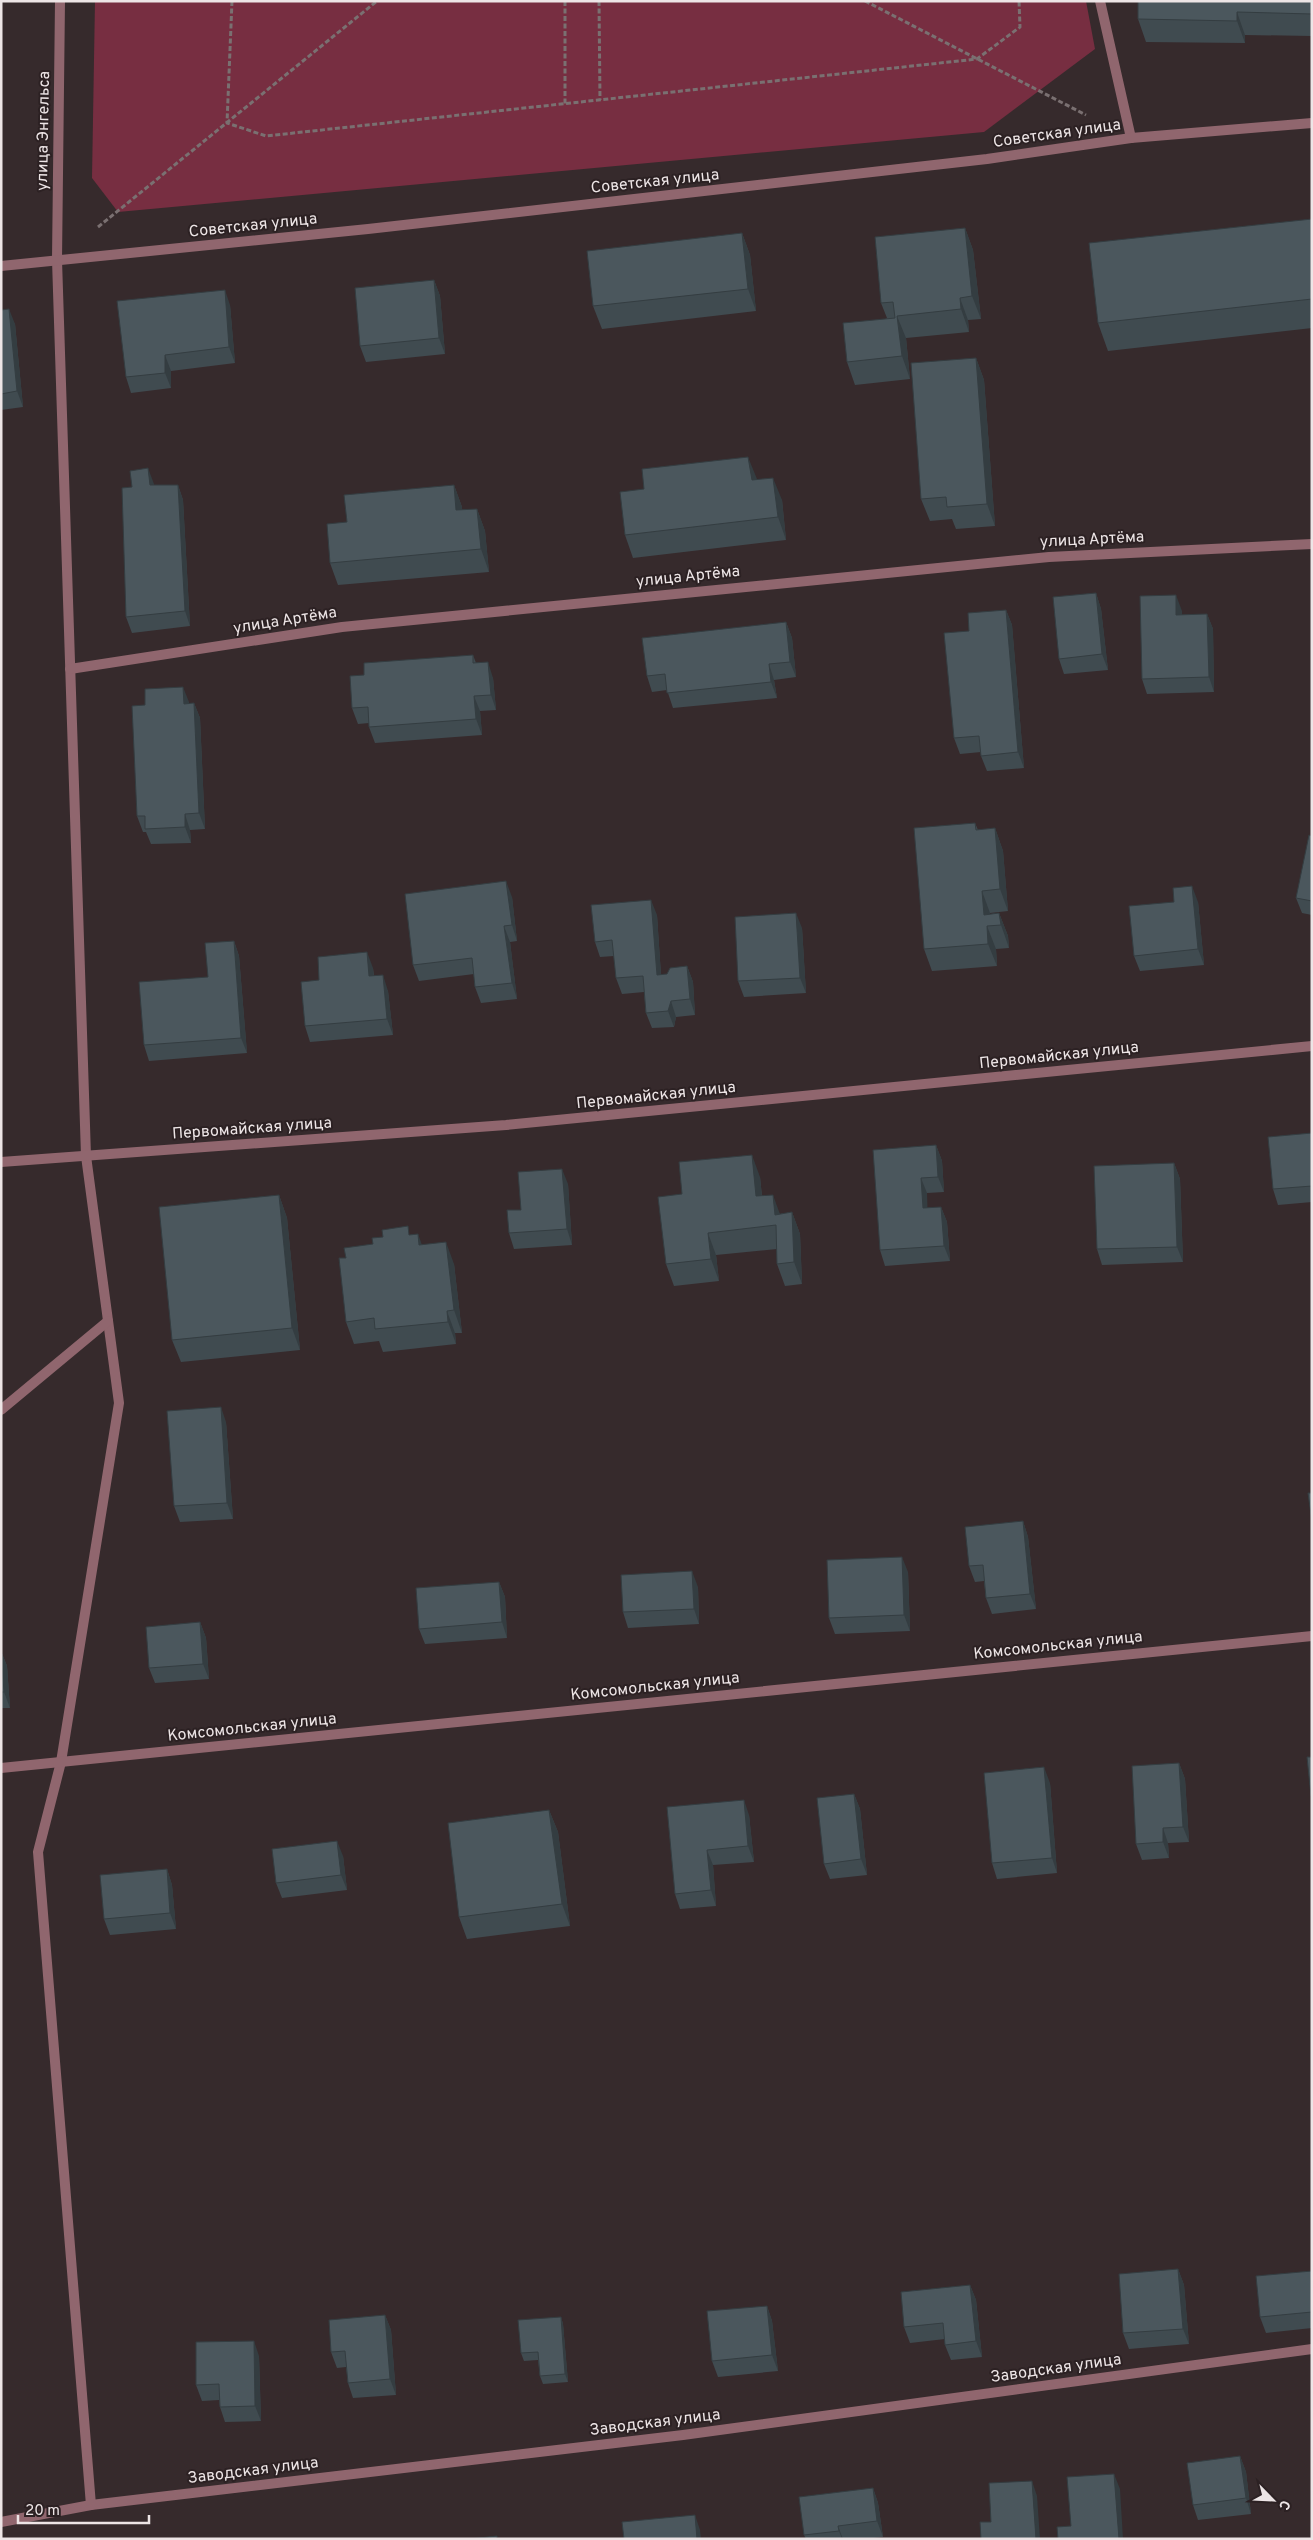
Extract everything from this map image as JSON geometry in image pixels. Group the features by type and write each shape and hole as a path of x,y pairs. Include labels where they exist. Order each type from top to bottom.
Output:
{"street":[{"name":"улица Энгельса","path":"60,1 57,260 86,1156 119,1404 61,1762 38,1852 91,2505"},
{"path":"1100,1 1131,138"},
{"name":"Советская улица","path":"1,266 388,227 957,163 1131,138 1312,123"},
{"name":"улица Артёма","path":"70,669 362,625 1049,557 1312,544"},
{"name":"Первомайская улица","path":"1,1162 506,1126 1312,1046"},
{"path":"1,1410 108,1321"},
{"name":"Комсомольская улица","path":"1,1768 1312,1636"},
{"name":"Заводская улица","path":"1,2522 91,2505 683,2435 1312,2350"}],"path":[{"path":"227,124 232,1"},
{"path":"96,229 377,1"},
{"path":"565,1 565,104"},
{"path":"599,1 600,100"},
{"path":"865,1 1088,116"},
{"path":"227,124 266,136 976,59 1020,26 1019,1"}],"shaded area":[{"path":"95,1 1086,1 1095,49 984,132 118,212 92,178"}],"building":[{"path":"1138,1 1312,1 1312,14 1237,12 1237,21 1138,19"},
{"path":"1312,219 1312,299 1098,323 1089,243"},
{"path":"965,228 972,296 960,298 961,309 897,316 902,356 847,362 843,323 895,318 893,302 881,303 875,237"},
{"path":"742,233 748,289 593,306 587,251"},
{"path":"434,280 439,338 360,346 355,288"},
{"path":"225,290 229,347 165,355 165,373 126,377 117,301"},
{"path":"9,309 17,391 1,394 1,310"},
{"path":"976,358 987,504 947,507 946,497 921,499 911,363"},
{"path":"748,457 752,480 773,478 778,517 625,535 620,492 644,489 642,469"},
{"path":"148,468 150,485 178,485 185,611 126,617 122,488 132,487 130,471"},
{"path":"454,485 456,510 477,509 481,549 330,563 327,524 347,522 344,495"},
{"path":"1096,593 1102,654 1059,659 1053,597"},
{"path":"1176,595 1176,615 1207,614 1209,677 1142,679 1140,596"},
{"path":"1006,610 1018,752 981,756 979,736 954,738 944,633 969,631 968,613"},
{"path":"786,622 790,662 769,664 771,682 667,693 665,674 647,676 642,638"},
{"path":"473,655 473,663 488,662 491,695 474,696 476,719 369,727 368,707 352,708 350,676 364,675 364,663"},
{"path":"183,687 184,704 194,703 199,813 185,814 185,827 145,829 145,816 137,816 132,706 145,705 145,689"},
{"path":"975,823 976,830 995,828 1000,889 982,891 984,915 999,913 1001,925 987,926 988,944 924,949 914,828"},
{"path":"1309,835 1312,836 1312,901 1296,898"},
{"path":"506,881 512,925 504,926 512,983 475,987 472,958 413,965 405,894"},
{"path":"1192,886 1198,949 1134,956 1129,906 1174,902 1173,888"},
{"path":"651,900 657,975 667,974 670,968 687,966 690,999 671,1001 668,1011 646,1013 643,976 616,978 612,940 595,942 591,905"},
{"path":"796,913 800,978 738,981 735,917"},
{"path":"234,941 241,1038 144,1045 139,982 208,977 205,943"},
{"path":"367,952 369,976 383,975 387,1019 305,1026 301,982 319,980 318,957"},
{"path":"1312,1133 1312,1186 1273,1189 1268,1137"},
{"path":"936,1145 938,1177 921,1178 923,1208 941,1207 944,1246 880,1250 873,1150"},
{"path":"752,1155 756,1196 773,1195 775,1215 792,1212 794,1262 777,1264 776,1225 708,1233 711,1259 666,1264 658,1197 682,1194 679,1162"},
{"path":"1174,1163 1177,1247 1097,1249 1094,1166"},
{"path":"562,1169 567,1229 509,1233 507,1210 521,1210 518,1172"},
{"path":"279,1195 292,1328 172,1340 159,1207"},
{"path":"408,1226 409,1235 418,1234 419,1245 446,1242 454,1310 447,1311 448,1322 375,1329 374,1318 346,1322 339,1258 346,1258 344,1248 373,1244 372,1238 383,1237 382,1230"},
{"path":"221,1407 227,1503 174,1506 167,1411"},
{"path":"1308,1493 1312,1493 1312,1522"},
{"path":"1023,1521 1030,1594 986,1598 983,1565 969,1566 965,1527"},
{"path":"902,1557 904,1615 829,1618 827,1560"},
{"path":"692,1571 694,1609 623,1612 621,1575"},
{"path":"499,1582 502,1622 419,1629 416,1588"},
{"path":"200,1622 203,1664 149,1668 146,1627"},
{"path":"1,1651 4,1692 1,1692"},
{"path":"1307,1757 1312,1757 1312,1796 1311,1796"},
{"path":"1179,1763 1183,1827 1163,1828 1163,1842 1136,1844 1132,1766"},
{"path":"1044,1767 1052,1858 992,1863 984,1773"},
{"path":"854,1794 861,1859 824,1864 817,1798"},
{"path":"744,1800 748,1846 707,1850 711,1890 675,1894 667,1807"},
{"path":"549,1810 562,1904 459,1917 448,1823"},
{"path":"337,1841 341,1875 276,1883 272,1849"},
{"path":"167,1869 170,1913 104,1919 100,1875"},
{"path":"1178,2269 1183,2329 1123,2333 1119,2274"},
{"path":"1312,2271 1312,2312 1260,2317 1256,2276"},
{"path":"970,2285 976,2341 945,2345 943,2323 904,2327 901,2292"},
{"path":"767,2306 772,2355 712,2361 707,2311"},
{"path":"385,2315 390,2379 348,2383 345,2351 331,2352 329,2320"},
{"path":"561,2317 565,2374 540,2376 538,2352 521,2353 518,2320"},
{"path":"254,2341 255,2406 220,2407 219,2384 196,2385 196,2342"},
{"path":"1240,2456 1246,2498 1193,2505 1187,2463"},
{"path":"1114,2474 1119,2539 1058,2539 1057,2527 1071,2526 1067,2477"},
{"path":"1032,2481 1036,2539 981,2539 980,2522 991,2522 989,2483"},
{"path":"873,2488 877,2521 838,2526 839,2531 804,2535 799,2497"},
{"path":"695,2515 697,2539 624,2539 622,2522"},
{"path":"497,2536 497,2539 470,2539"}]}
